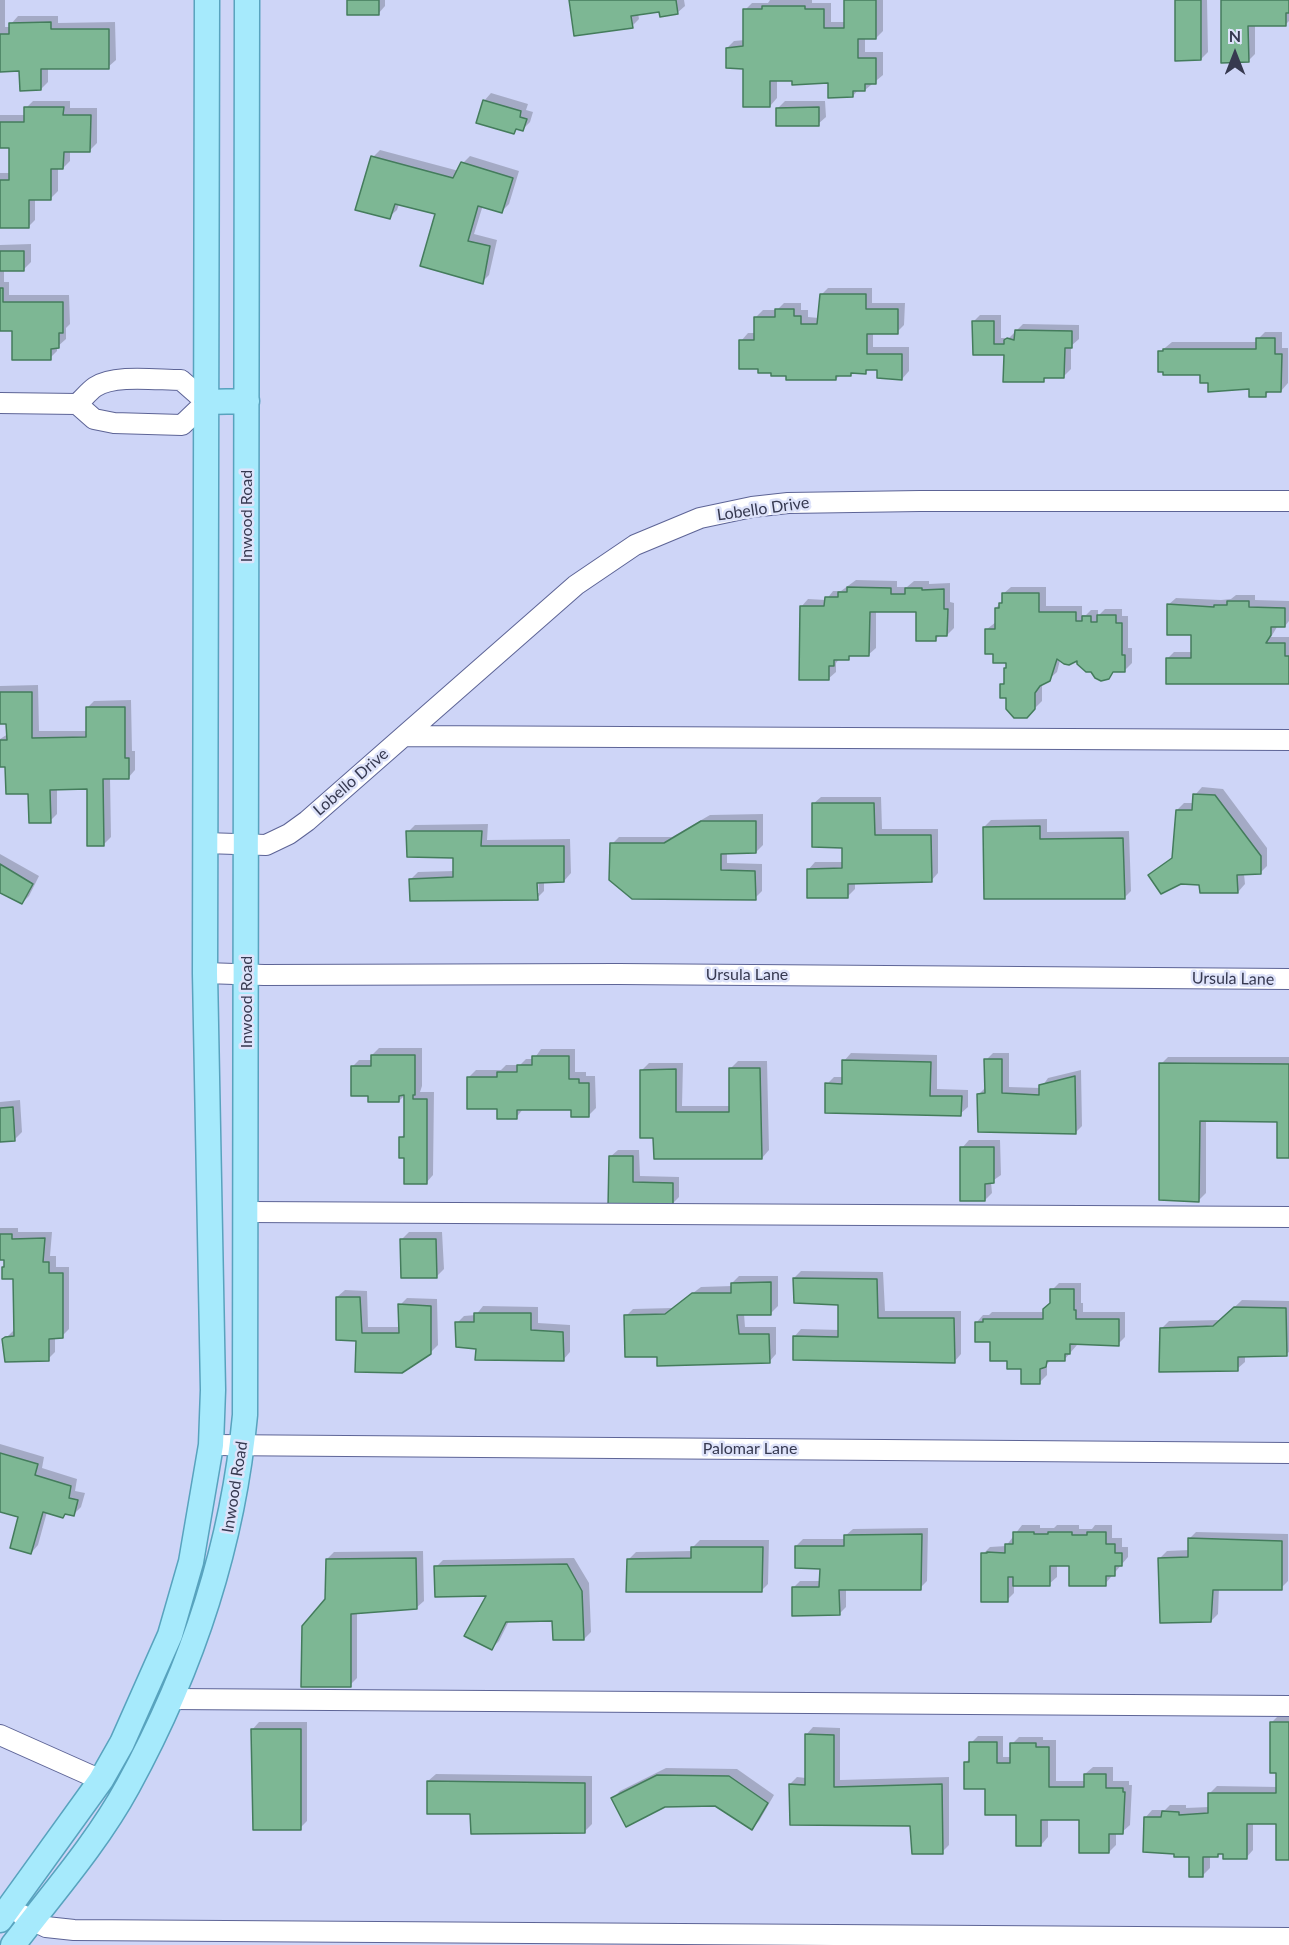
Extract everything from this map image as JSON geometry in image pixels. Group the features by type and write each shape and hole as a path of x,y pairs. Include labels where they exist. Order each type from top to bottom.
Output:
{"main road":[{"name":"Inwood Road","path":"4,1914 101,1780 122,1743 146,1690 170,1635 191,1562 211,1444 213,1390 205,973 207,0"},
{"name":"Inwood Road","path":"13,1945 95,1836 128,1787 170,1699 205,1614 227,1536 243,1445 247,1212 247,0"},
{"path":"206,402 247,401"},
{"path":"146,1690 170,1699"}],"street":[{"path":"0,403 77,404 94,419 114,423 182,425 206,402 181,380 111,380 95,387 77,404"},
{"name":"Lobello Drive","path":"205,843 266,845 289,834 307,821 576,585 635,545 700,518 752,507 788,503 1289,501"},
{"path":"404,736 1289,740"},
{"name":"Ursula Lane","path":"205,973 1289,979"},
{"path":"247,1212 1289,1217"},
{"name":"Palomar Lane","path":"211,1444 1289,1453"},
{"path":"170,1699 1289,1706"},
{"path":"0,1735 101,1780"},
{"path":"4,1914 32,1920 46,1927 75,1930 1289,1938"}],"building":[{"path":"347,0 379,0 379,15 347,15"},
{"path":"569,0 676,0 678,14 660,17 659,12 631,16 633,28 574,36"},
{"path":"844,0 876,0 876,39 858,39 858,58 876,58 876,84 865,84 865,91 853,91 853,97 828,98 828,83 792,85 792,81 770,81 770,107 743,107 743,69 726,68 726,48 743,46 743,9 762,9 762,6 805,6 805,9 824,9 824,28 844,28"},
{"path":"1175,0 1201,0 1201,60 1175,61"},
{"path":"1221,0 1289,0 1286,26 1248,26 1249,62 1221,63"},
{"path":"51,22 51,29 109,29 109,69 41,69 41,90 20,91 19,71 0,72 0,34 9,34 9,23"},
{"path":"483,100 521,111 520,117 527,119 523,131 516,129 514,134 476,123"},
{"path":"24,107 64,107 63,115 91,115 90,152 64,152 63,169 51,169 51,200 29,200 29,228 0,228 0,180 9,180 9,148 0,148 0,122 24,122"},
{"path":"819,107 819,126 776,126 776,108"},
{"path":"371,156 453,178 461,162 513,178 502,213 478,206 468,241 490,246 483,284 420,266 435,214 395,204 390,219 355,210"},
{"path":"0,251 24,251 24,271 0,271"},
{"path":"0,288 3,288 3,302 63,302 63,333 59,333 59,348 51,349 51,360 12,360 12,331 0,331"},
{"path":"820,294 866,294 866,309 898,309 898,334 867,334 867,354 902,354 902,380 877,378 877,370 866,370 866,374 851,373 851,376 836,376 836,380 786,380 786,376 758,373 758,369 739,369 739,340 754,340 754,317 775,317 775,309 794,309 794,316 801,316 801,324 817,324"},
{"path":"972,321 994,321 994,344 1004,344 1007,338 1014,340 1015,330 1072,331 1072,348 1065,348 1064,378 1044,378 1044,382 1003,382 1004,355 973,355"},
{"path":"1256,338 1275,338 1275,354 1282,354 1281,392 1266,392 1266,397 1249,397 1249,389 1208,392 1208,383 1200,383 1200,375 1163,375 1163,372 1158,372 1158,351 1163,351 1163,349 1256,349"},
{"path":"847,587 891,588 891,594 905,594 905,588 944,589 944,609 948,609 947,636 936,636 936,641 916,641 916,612 870,612 869,656 849,656 849,660 834,660 834,666 829,666 829,680 799,680 800,606 824,606 825,597 838,597 838,592 847,592"},
{"path":"1002,593 1039,593 1039,612 1076,612 1076,621 1082,621 1082,616 1091,616 1091,622 1097,622 1097,615 1116,615 1116,623 1122,623 1122,655 1125,655 1125,672 1113,672 1109,679 1101,681 1091,672 1086,672 1077,664 1077,661 1069,665 1057,659 1050,681 1040,686 1035,693 1035,709 1027,718 1014,718 1006,709 1006,698 1000,698 1000,684 1004,684 1006,663 993,663 993,654 985,654 985,629 995,629 995,608 999,608 999,603 1002,603"},
{"path":"1227,601 1249,601 1249,607 1285,608 1285,627 1271,627 1271,635 1266,643 1285,643 1285,656 1289,656 1289,684 1166,684 1166,658 1191,658 1191,635 1167,635 1167,604 1214,607 1214,605 1227,605"},
{"path":"0,692 32,692 32,738 86,737 86,707 125,707 125,758 129,758 129,779 103,779 104,846 87,846 87,789 50,790 51,823 29,823 28,794 6,794 5,767 0,767 0,740 7,740 6,724 0,724"},
{"path":"1193,794 1215,795 1261,856 1261,874 1237,875 1238,893 1200,893 1199,885 1181,884 1161,894 1148,875 1172,858 1176,810 1192,810"},
{"path":"812,803 874,803 875,835 931,835 932,882 848,884 848,898 807,898 807,869 842,868 842,848 812,847"},
{"path":"701,821 756,821 756,853 721,854 721,870 755,871 756,900 632,899 609,880 610,843 664,843"},
{"path":"1040,826 1040,839 1123,838 1125,899 984,899 983,827"},
{"path":"406,831 482,831 481,846 564,846 564,882 537,883 538,900 410,901 409,879 453,877 453,858 407,857"},
{"path":"0,864 33,884 22,904 0,893"},
{"path":"371,1055 415,1055 415,1095 413,1099 427,1099 427,1184 404,1184 404,1158 399,1158 399,1137 404,1137 404,1095 399,1096 399,1102 368,1102 368,1096 351,1096 351,1066 371,1066"},
{"path":"532,1056 569,1056 569,1079 579,1079 579,1083 589,1083 589,1117 571,1117 571,1110 517,1110 517,1119 497,1119 497,1109 467,1109 467,1077 497,1077 497,1072 517,1072 517,1065 532,1065"},
{"path":"984,1059 1002,1059 1002,1093 1039,1095 1039,1085 1075,1076 1076,1134 978,1132 977,1094 985,1093"},
{"path":"842,1060 931,1062 930,1096 962,1096 961,1116 825,1113 825,1083 842,1084"},
{"path":"1159,1063 1289,1064 1289,1158 1277,1158 1277,1122 1200,1121 1199,1202 1159,1200"},
{"path":"729,1068 760,1068 762,1159 654,1159 653,1138 640,1138 640,1070 676,1069 676,1112 729,1112"},
{"path":"13,1107 15,1141 0,1142 0,1108"},
{"path":"960,1147 994,1147 994,1183 985,1184 985,1201 960,1201"},
{"path":"609,1156 633,1156 633,1182 673,1183 673,1206 608,1207"},
{"path":"0,1234 12,1234 12,1239 45,1238 43,1262 49,1262 49,1273 63,1273 63,1338 49,1339 49,1361 5,1362 2,1339 14,1336 13,1279 2,1279 4,1260 0,1260"},
{"path":"400,1239 436,1239 437,1278 401,1278"},
{"path":"793,1278 877,1279 878,1318 954,1318 955,1363 793,1360 793,1336 838,1337 838,1305 794,1303"},
{"path":"771,1282 771,1315 737,1315 739,1334 769,1334 770,1363 657,1366 657,1357 625,1357 624,1315 665,1314 692,1293 731,1293 731,1283"},
{"path":"1050,1289 1074,1289 1076,1319 1119,1319 1119,1346 1070,1344 1070,1354 1065,1354 1065,1361 1047,1361 1046,1367 1040,1369 1040,1384 1021,1384 1021,1369 1007,1369 1007,1361 990,1361 990,1342 975,1342 975,1322 983,1322 983,1319 1043,1319 1043,1309 1050,1303"},
{"path":"336,1297 360,1297 362,1333 399,1333 398,1304 431,1306 431,1354 402,1373 355,1372 356,1341 336,1340"},
{"path":"1234,1307 1286,1308 1287,1356 1238,1357 1238,1371 1159,1372 1160,1328 1213,1326"},
{"path":"474,1313 531,1313 531,1330 563,1332 564,1361 475,1360 476,1349 456,1347 455,1322 474,1322"},
{"path":"0,1453 38,1464 35,1475 71,1486 69,1498 78,1500 74,1516 65,1514 63,1518 43,1512 31,1554 10,1548 18,1517 0,1512"},
{"path":"1013,1532 1048,1534 1048,1532 1072,1532 1072,1535 1087,1535 1087,1532 1106,1532 1106,1544 1115,1544 1115,1553 1122,1553 1122,1566 1115,1566 1115,1576 1106,1576 1106,1586 1069,1586 1069,1566 1050,1566 1050,1586 1013,1586 1013,1577 1008,1577 1008,1602 981,1602 981,1553 1005,1553 1005,1544 1013,1544"},
{"path":"922,1534 921,1590 839,1590 840,1615 792,1616 792,1587 819,1587 820,1569 795,1568 795,1546 844,1546 844,1535"},
{"path":"1188,1538 1282,1541 1282,1590 1213,1590 1211,1622 1160,1623 1158,1558 1188,1557"},
{"path":"691,1547 763,1547 762,1592 626,1592 627,1559 691,1558"},
{"path":"416,1558 417,1609 351,1614 351,1687 301,1687 302,1626 325,1599 326,1559"},
{"path":"567,1564 582,1591 584,1640 553,1640 552,1621 506,1622 492,1650 464,1636 486,1596 435,1597 434,1566"},
{"path":"1270,1722 1289,1722 1289,1860 1276,1860 1276,1824 1247,1824 1247,1859 1223,1859 1223,1854 1218,1854 1218,1857 1203,1857 1203,1877 1189,1877 1189,1857 1143,1852 1144,1817 1161,1817 1162,1811 1179,1812 1179,1815 1208,1813 1208,1793 1276,1793 1276,1773 1270,1773"},
{"path":"251,1729 301,1729 301,1830 253,1830"},
{"path":"805,1734 834,1735 834,1787 942,1784 943,1854 912,1854 910,1826 790,1825 789,1784 805,1785"},
{"path":"969,1742 997,1742 997,1763 1010,1763 1010,1743 1036,1743 1036,1747 1049,1747 1049,1787 1084,1787 1084,1774 1106,1774 1106,1788 1123,1788 1125,1792 1123,1834 1109,1834 1109,1853 1079,1853 1079,1820 1041,1820 1041,1846 1016,1846 1016,1815 985,1815 985,1789 964,1789 964,1762 969,1762"},
{"path":"657,1775 729,1776 768,1803 752,1830 715,1806 665,1807 626,1827 611,1798"},
{"path":"427,1781 585,1783 585,1833 471,1834 470,1814 427,1814"}]}
